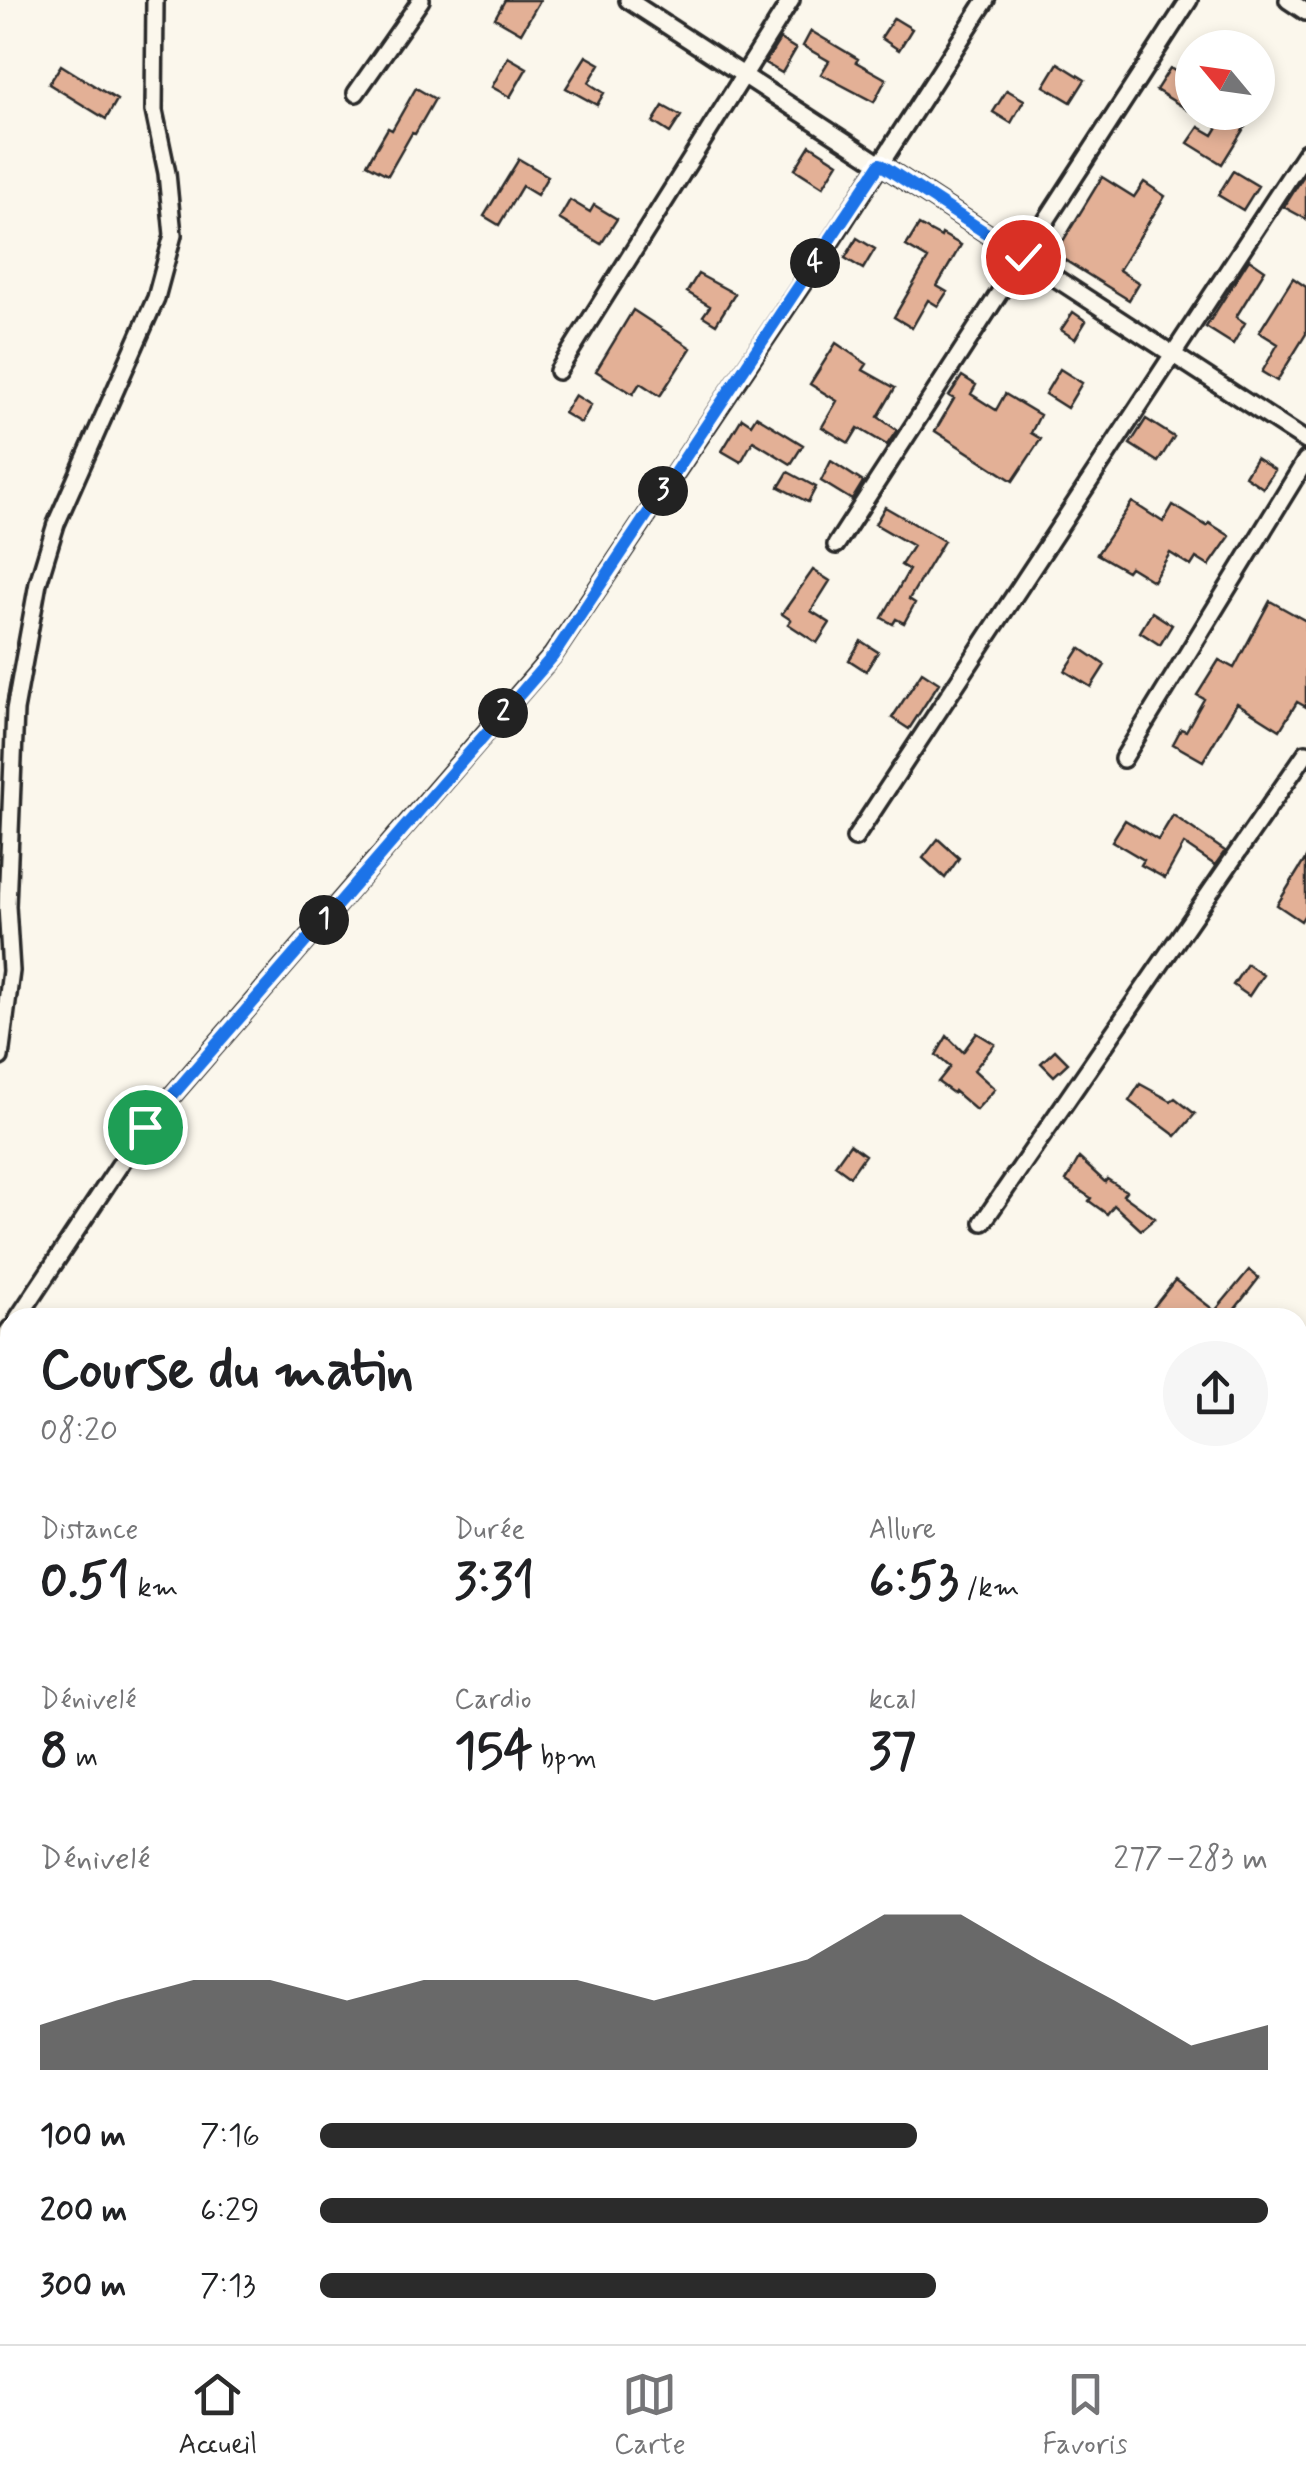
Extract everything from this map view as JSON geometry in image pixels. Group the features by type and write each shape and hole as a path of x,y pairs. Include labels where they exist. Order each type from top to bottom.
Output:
{"street":[{"path":"0,1057 11,972 7,906 15,710 38,584 56,524 156,298 173,235 167,173 154,111 155,0"},
{"path":"356,94 421,0"},
{"path":"628,0 1306,441"},
{"path":"558,370 792,0"},
{"path":"25,1308 145,1127 553,656 986,0"},
{"path":"836,545 1189,0"},
{"path":"1288,0 1306,12"},
{"path":"855,838 1306,152"},
{"path":"1123,759 1306,460"},
{"path":"983,1222 1306,753"}],"building":[{"path":"505,0 540,0 521,33 495,18"},
{"path":"894,18 912,29 899,50 881,38"},
{"path":"811,31 886,79 874,102 821,74 829,61 803,46"},
{"path":"780,39 796,49 782,73 765,63"},
{"path":"586,56 600,64 589,82 604,93 597,105 566,88"},
{"path":"508,57 527,68 510,97 492,87"},
{"path":"1058,63 1085,80 1071,102 1044,86"},
{"path":"61,65 117,100 106,119 49,84"},
{"path":"1170,68 1175,71 1175,102 1156,90"},
{"path":"416,88 435,99 388,175 367,164"},
{"path":"1007,90 1024,100 1011,123 993,112"},
{"path":"663,106 681,116 670,133 653,122"},
{"path":"1197,130 1213,135 1216,130 1243,130 1222,164 1188,143"},
{"path":"810,145 838,163 823,187 795,169"},
{"path":"519,159 548,176 537,195 522,186 499,225 484,216"},
{"path":"1233,171 1258,186 1243,210 1218,195"},
{"path":"1306,172 1306,219 1284,207"},
{"path":"1102,177 1134,197 1144,182 1165,196 1119,270 1139,283 1129,300 1055,254"},
{"path":"570,200 590,212 594,205 617,219 601,244 559,219"},
{"path":"919,225 961,245 937,286 947,292 938,306 928,300 912,328 894,317 928,259 906,246"},
{"path":"857,238 875,249 863,269 845,258"},
{"path":"1249,259 1265,270 1236,317 1245,323 1233,344 1206,327"},
{"path":"698,274 735,294 716,324 703,316 710,306 687,292"},
{"path":"1293,278 1306,287 1306,334 1277,381 1262,372 1278,344 1259,332"},
{"path":"633,310 691,348 660,396 640,383 633,394 596,371"},
{"path":"1073,312 1086,321 1075,339 1061,330"},
{"path":"836,343 867,364 863,370 895,388 878,417 897,430 887,445 858,428 849,443 822,427 837,401 810,384"},
{"path":"1060,369 1082,383 1067,408 1045,394"},
{"path":"962,376 976,385 971,394 996,410 1005,394 1040,415 1031,433 1041,439 1013,481 935,431"},
{"path":"575,395 591,405 581,423 564,413"},
{"path":"756,416 803,445 791,464 753,441 741,462 722,451 742,418 751,424"},
{"path":"1146,419 1174,437 1158,462 1130,444"},
{"path":"1256,458 1275,470 1263,488 1245,476"},
{"path":"831,461 863,482 852,500 821,481"},
{"path":"788,472 816,487 808,502 779,487"},
{"path":"1132,502 1163,522 1173,505 1230,536 1209,566 1196,558 1191,566 1170,553 1153,581 1097,554"},
{"path":"885,507 944,541 909,599 915,603 904,623 896,619 893,624 882,618 909,570 901,565 913,546 875,524"},
{"path":"813,570 830,581 811,611 830,623 817,643 788,624 791,620 782,614"},
{"path":"1270,601 1306,621 1306,707 1297,702 1280,730 1237,703 1203,761 1173,744 1181,729 1186,731 1204,699 1197,695 1219,660 1234,668"},
{"path":"1152,612 1172,625 1160,645 1140,632"},
{"path":"861,641 878,652 866,671 849,660"},
{"path":"1080,648 1105,665 1091,687 1065,671"},
{"path":"922,672 939,683 909,729 892,718"},
{"path":"1173,815 1225,851 1215,865 1184,844 1165,878 1141,865 1144,860 1112,841 1125,820 1158,840"},
{"path":"938,839 959,858 945,878 923,858"},
{"path":"1306,858 1306,913 1301,921 1277,905"},
{"path":"1247,964 1263,975 1249,996 1233,985"},
{"path":"977,1033 995,1044 974,1070 995,1089 976,1110 938,1082 950,1067 936,1055 947,1036 963,1052"},
{"path":"1055,1050 1068,1063 1054,1076 1041,1063"},
{"path":"1140,1084 1171,1101 1175,1098 1195,1114 1176,1136 1129,1101"},
{"path":"850,1144 865,1155 850,1176 835,1165"},
{"path":"1079,1158 1105,1182 1107,1179 1126,1191 1123,1195 1155,1218 1141,1230 1114,1205 1107,1214 1089,1201 1091,1198 1066,1181"},
{"path":"1249,1270 1259,1278 1236,1308 1217,1308"},
{"path":"1175,1280 1211,1308 1153,1308"}],"route":[{"path":"145,1127 553,656 880,164 1023,257"}]}
